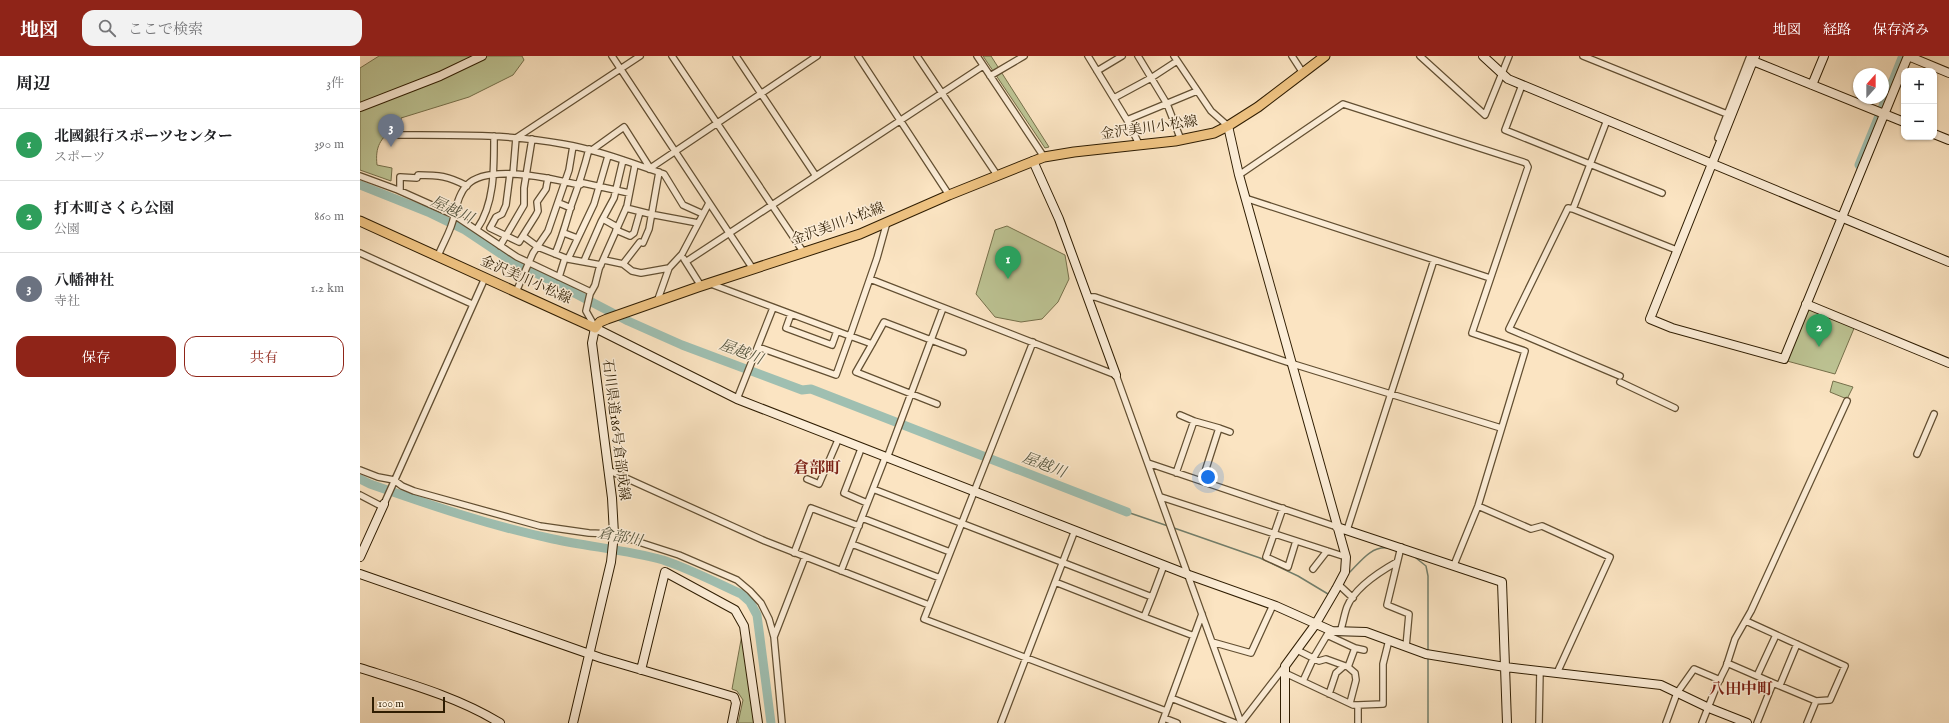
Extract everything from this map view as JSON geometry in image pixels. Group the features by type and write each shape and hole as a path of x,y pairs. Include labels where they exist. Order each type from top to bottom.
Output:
{"main road":[{"name":"金沢美川小松線","path":"360,221 595,328 600,322 607,319 701,286 711,284 860,234 997,175 1044,157 1074,152 1181,140 1214,133 1258,107 1325,56"}],"street":[{"path":"360,107 440,76 482,56"},
{"path":"612,56 753,269"},
{"path":"516,138 640,56"},
{"path":"672,56 804,253"},
{"path":"736,56 816,176"},
{"path":"650,168 817,56"},
{"path":"858,56 950,195"},
{"path":"917,56 997,175"},
{"path":"977,56 1044,157"},
{"path":"990,76 1024,56"},
{"path":"1088,56 1127,120 1139,144"},
{"path":"1097,71 1122,56"},
{"path":"1138,56 1167,104 1181,140"},
{"path":"1292,56 1302,72"},
{"path":"1420,56 1485,115 1509,56"},
{"path":"1483,56 1501,75 1522,85 1949,262"},
{"path":"1583,56 1727,114"},
{"path":"1812,85 1824,56"},
{"path":"1753,58 1650,319 1672,328 1784,359 1908,56 1949,72"},
{"path":"1033,161 1059,219 1088,297 1172,527 1241,723 1285,669 1315,625 1345,572 1346,557 1290,363 1245,198 1228,126 1211,111 1175,58 1151,78 1114,98"},
{"path":"1675,408 1620,379 1509,329 1568,208 1674,251 1711,164 1727,114 1753,58"},
{"path":"1753,58 1812,85 1901,121"},
{"path":"687,261 983,66"},
{"path":"1522,85 1505,130 1662,193"},
{"path":"1127,120 1197,91"},
{"path":"1239,175 1343,104 1526,162 1528,167 1472,333 1525,350 1478,506 1454,565"},
{"path":"1573,209 1607,120"},
{"path":"555,254 564,233 590,150 624,127 650,168"},
{"path":"399,135 494,136 532,139 590,150 650,168 664,174 683,205 702,214"},
{"path":"1937,135 1949,140"},
{"path":"477,229 484,218 487,209 493,176 494,136"},
{"path":"516,138 512,174 506,205 502,214 496,217 490,228 519,242 538,211 537,202 546,189 548,178"},
{"path":"500,246 524,205 524,188 528,174 532,139"},
{"path":"516,292 523,275 548,231 559,203 573,146"},
{"path":"559,276 566,258 594,204 608,156"},
{"path":"584,261 603,219 612,205 622,160"},
{"path":"635,164 626,208 590,293 587,306 588,317 595,328 737,399 861,449 1076,530 1189,575 1273,605 1315,625 1355,648 1364,650"},
{"path":"623,264 640,242 643,243 649,229 650,214 659,172"},
{"path":"400,190 400,177 417,178 418,174 450,177 467,186"},
{"path":"438,256 450,228 454,216 454,209 467,186 479,178 512,174 528,174 580,185 583,183 629,193"},
{"path":"360,176 400,190 454,216 477,229 500,246 529,264 559,276 590,293"},
{"path":"1245,198 1490,278"},
{"path":"559,203 571,208"},
{"path":"657,302 669,268 680,256 709,203"},
{"path":"626,208 698,223"},
{"path":"603,219 630,236 634,233 640,212"},
{"path":"758,347 836,375 870,279 887,222"},
{"path":"564,233 576,238"},
{"path":"523,236 538,247 566,258 623,264 632,271 641,273 669,268"},
{"path":"360,253 472,304"},
{"path":"680,256 687,261 701,286"},
{"path":"1347,530 1434,260"},
{"path":"360,557 472,304 485,278"},
{"path":"870,279 1116,374"},
{"path":"711,284 872,344"},
{"path":"1088,297 1095,297 1290,363 1501,428"},
{"path":"1806,304 1949,363"},
{"path":"737,399 773,308"},
{"path":"841,571 943,308"},
{"path":"791,314 786,328 832,344 837,331"},
{"path":"937,404 856,372 884,322 963,352"},
{"name":"石川県道186号倉部成線","path":"573,723 611,562 614,535 612,498 592,343 595,328"},
{"path":"1033,342 924,619 1166,711"},
{"path":"1702,723 1727,663 1735,639 1746,620 1847,401"},
{"path":"1917,454 1934,414"},
{"path":"1180,415 1230,432"},
{"path":"1176,472 1194,421"},
{"path":"1202,481 1219,428"},
{"path":"807,479 819,484 838,440"},
{"path":"861,449 844,493 867,503"},
{"path":"1148,463 1337,526 1400,550 1454,565 1502,582 1507,723"},
{"path":"360,470 393,481 414,491 540,526 614,535 679,555 736,580 750,590 761,603 769,619 774,637 782,723"},
{"path":"608,470 794,553 930,605"},
{"path":"873,489 1152,597"},
{"path":"360,495 383,506"},
{"path":"1160,497 1346,557"},
{"path":"1478,506 1531,529 1542,526 1610,557 1557,673"},
{"path":"794,553 811,508 859,526"},
{"path":"1283,508 1266,557 1288,567 1296,541"},
{"path":"862,518 950,552"},
{"path":"1001,723 1076,530"},
{"path":"852,544 940,578"},
{"path":"1400,550 1387,605 1409,614 1406,647"},
{"path":"1313,569 1327,551"},
{"path":"774,637 805,557"},
{"path":"1340,632 1348,606 1357,592 1380,572 1397,562"},
{"path":"1144,617 1164,565"},
{"path":"640,670 665,572 735,610 744,626 758,723"},
{"path":"360,574 640,670 734,696 736,703 732,723"},
{"path":"1055,582 1194,636"},
{"path":"1339,585 1353,598"},
{"path":"1212,642 1251,653 1273,605"},
{"path":"1177,723 1163,721 1202,614"},
{"path":"1727,663 1816,701 1830,700 1845,666 1746,620"},
{"path":"1328,633 1366,632 1428,655 1540,672 1661,685 1709,708 1747,723"},
{"path":"1303,681 1313,658 1328,633"},
{"path":"1757,676 1776,635"},
{"path":"1285,669 1303,681 1350,703 1358,705 1383,704 1383,664 1389,640"},
{"path":"1780,686 1797,644"},
{"path":"1329,694 1336,673 1346,666 1355,648"},
{"path":"1297,650 1319,661 1326,659 1346,666 1356,673 1356,680 1350,703"},
{"path":"360,668 433,692 469,707 500,723"},
{"path":"1285,669 1285,723"},
{"path":"1666,723 1677,693 1694,669 1720,680"},
{"path":"1539,723 1540,672"},
{"path":"1757,723 1773,683"},
{"path":"1171,698 1235,723"},
{"path":"1807,723 1816,701"},
{"path":"1358,705 1358,723"}],"green space":[{"path":"379,56 522,56 524,60 513,75 469,97 401,118 403,130 395,128 386,135 382,139 377,153 377,165 392,168 391,181 360,170 360,68"},
{"path":"983,56 991,56 1049,147 1045,148"},
{"path":"1007,226 1065,255 1069,279 1058,302 1042,319 1021,322 995,317 976,294 995,230"},
{"path":"1808,307 1855,326 1835,374 1787,361"},
{"path":"1833,381 1853,387 1847,399 1830,392"},
{"path":"743,629 754,723 738,723 743,700 737,691 732,689"}],"waterway":[{"path":"1881,111 1902,58"},
{"path":"1859,165 1879,116"},
{"name":"屋越川","path":"360,185 428,212 465,230 507,258 628,321 682,345 802,390 811,389 1127,512"},
{"name":"倉部川","path":"360,479 370,484 438,507 507,528 553,539 663,560 741,594 750,602 757,615 771,723"},
{"path":"1127,512 1168,526"},
{"path":"1174,528 1260,558 1298,576 1328,594"},
{"path":"1350,572 1371,552 1376,549 1388,548"},
{"path":"1416,558 1426,566 1428,576 1428,651"},
{"path":"1428,657 1428,723"}],"place":[{"name":"八幡神社","path":"391,147"},
{"name":"北國銀行スポーツセンター","path":"1008,279"},
{"name":"打木町さくら公園","path":"1819,347"}],"district":[{"name":"倉部町","path":"817,469"},
{"name":"八田中町","path":"1741,690"}]}
